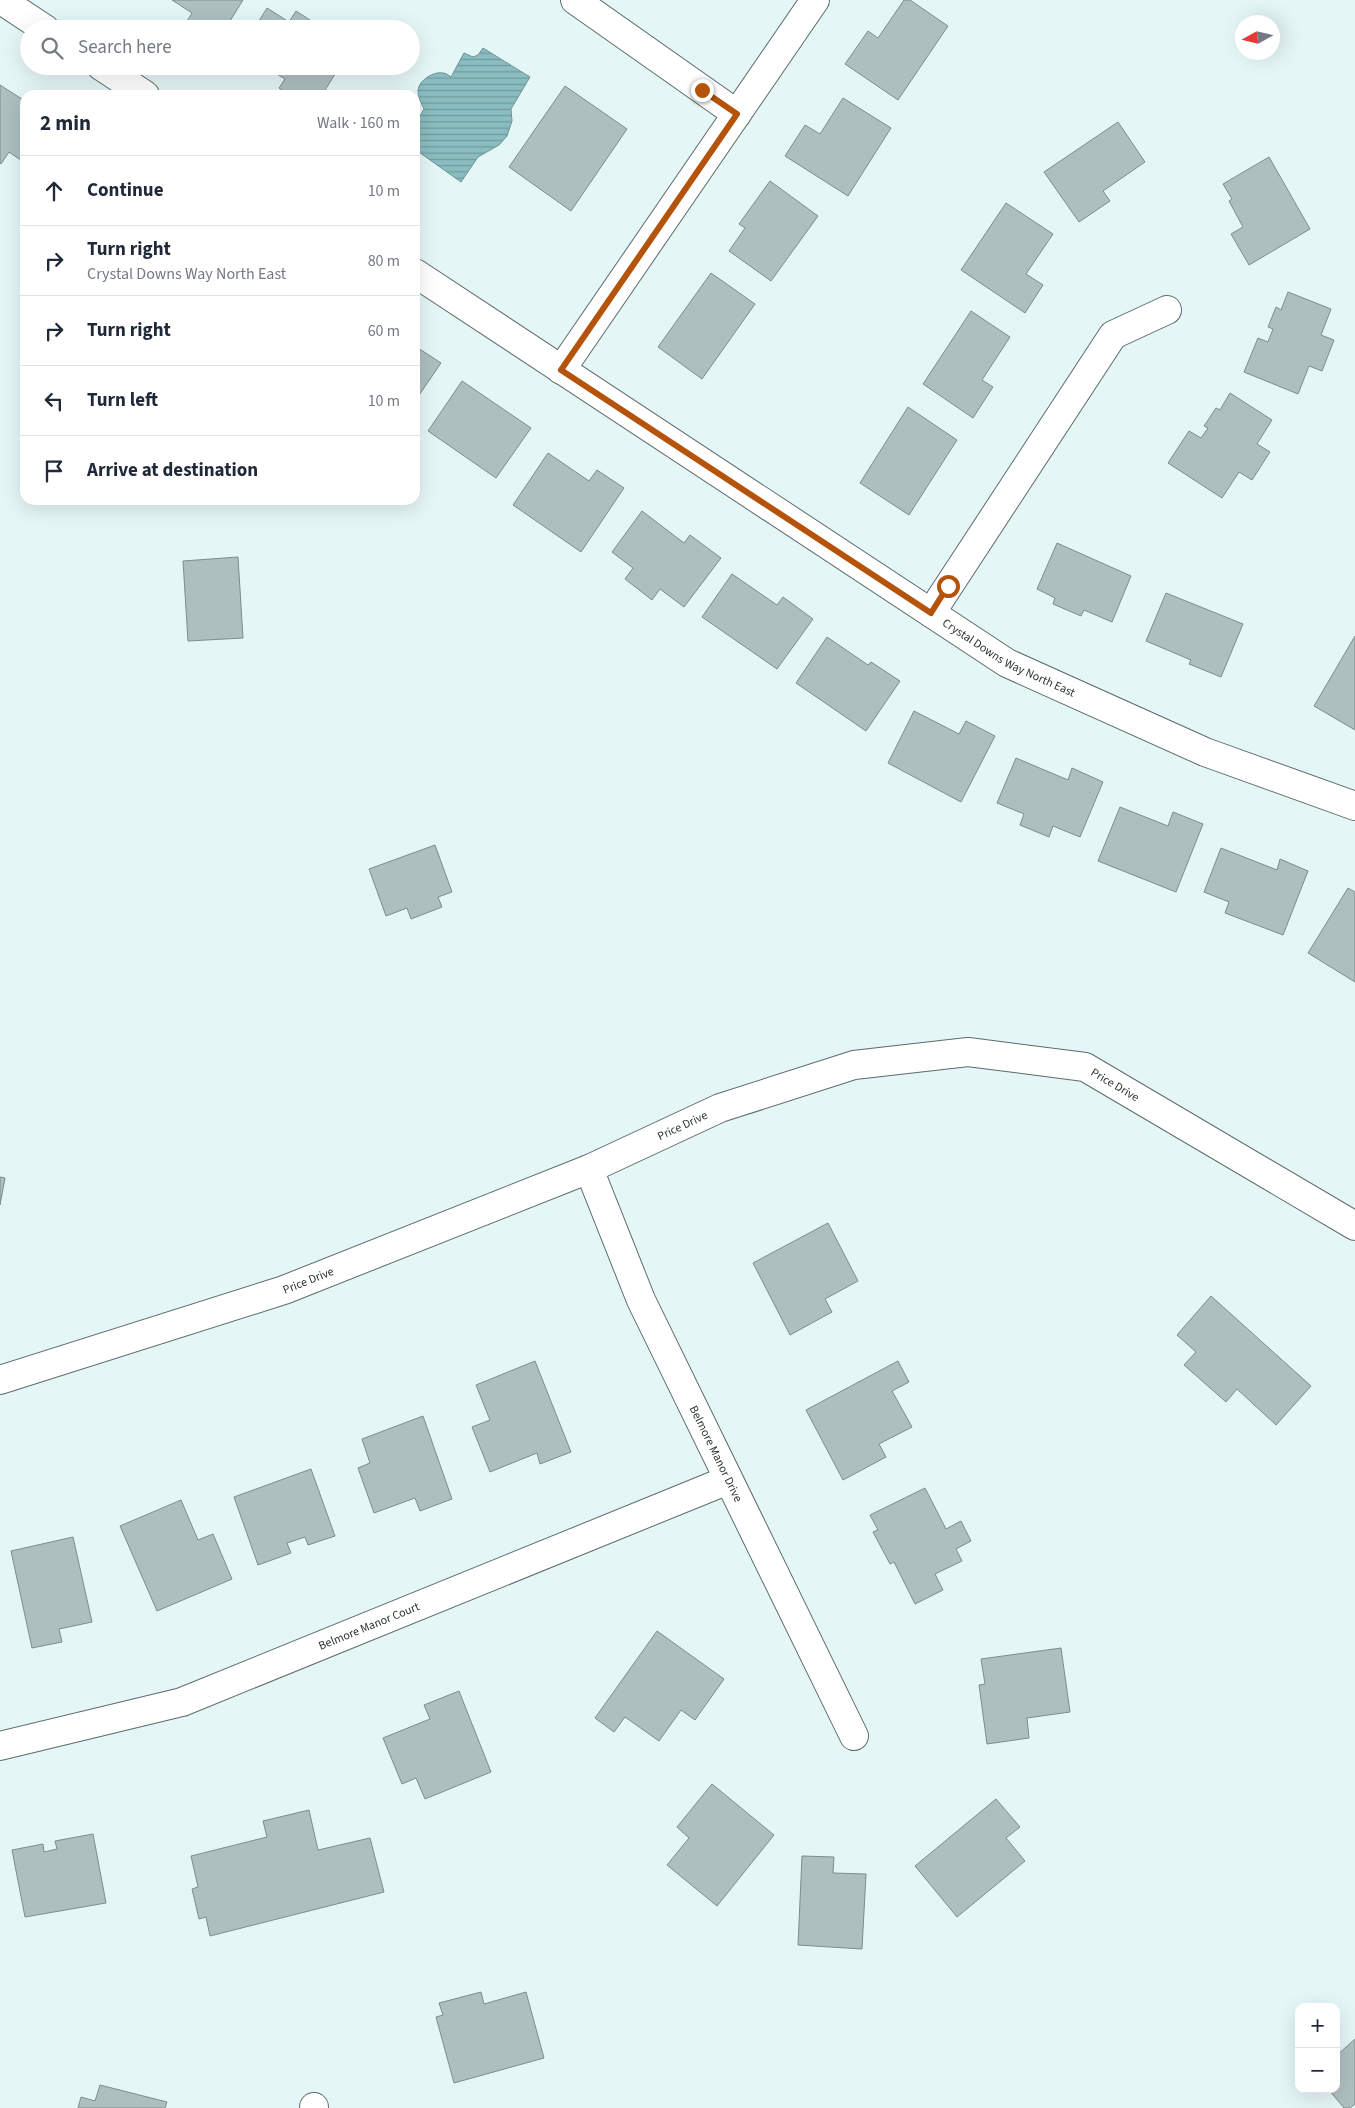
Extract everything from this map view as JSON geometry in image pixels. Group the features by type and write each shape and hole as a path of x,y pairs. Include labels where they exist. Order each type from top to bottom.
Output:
{"street":[{"path":"1,0 31,20"},
{"path":"576,0 737,114"},
{"path":"561,370 815,0"},
{"path":"115,75 137,90"},
{"name":"Crystal Downs Way North East","path":"420,276 1007,663 1205,752 1355,806"},
{"path":"931,613 1113,335 1167,310"},
{"name":"Price Drive","path":"0,1380 284,1290 590,1169 720,1108 854,1065 968,1052 1085,1067 1355,1226"},
{"name":"Belmore Manor Drive","path":"590,1169 641,1300 854,1736"},
{"name":"Belmore Manor Court","path":"0,1746 182,1702 728,1480"}],"water":[{"path":"483,48 530,77 511,109 512,121 507,136 499,145 478,157 461,182 420,153 420,116 424,109 420,100 420,90 418,90 421,83 431,75 444,73 451,77 464,53 473,57 478,55"}],"building":[{"path":"172,0 243,0 231,20 188,20 192,13"},
{"path":"904,0 910,0 948,26 898,100 845,64 868,31 878,38"},
{"path":"267,8 286,20 260,20"},
{"path":"296,11 310,20 290,20"},
{"path":"279,75 334,75 325,90 282,90 279,88 285,79"},
{"path":"0,85 20,98 20,160 9,152 0,163"},
{"path":"565,86 627,129 571,211 509,167"},
{"path":"843,98 891,128 848,196 785,156 805,125 820,134"},
{"path":"1118,122 1145,162 1103,191 1110,201 1079,222 1044,172"},
{"path":"1269,157 1310,229 1249,265 1231,234 1243,227 1229,201 1232,199 1223,184"},
{"path":"770,181 818,216 771,281 729,251 745,228 739,224"},
{"path":"1006,203 1053,234 1026,274 1043,285 1025,313 961,270"},
{"path":"711,273 755,304 702,379 658,347"},
{"path":"1288,292 1331,309 1321,335 1334,340 1322,371 1309,366 1298,394 1244,372 1258,338 1268,342 1273,329 1268,327 1276,307 1281,310"},
{"path":"971,311 1010,337 982,380 993,387 973,418 923,384"},
{"path":"420,349 441,363 420,394"},
{"path":"462,381 531,428 496,478 428,431"},
{"path":"1230,393 1272,420 1257,444 1270,452 1252,480 1239,472 1222,498 1168,463 1189,431 1201,438 1208,428 1204,426 1216,408 1220,410"},
{"path":"908,407 957,440 909,515 860,483"},
{"path":"548,453 589,481 597,470 624,488 581,552 513,505"},
{"path":"642,511 684,543 690,535 721,558 684,607 660,589 652,600 625,579 633,568 612,552"},
{"path":"1057,543 1131,576 1112,622 1084,610 1081,616 1053,604 1055,598 1037,589"},
{"path":"238,557 243,638 188,641 183,561"},
{"path":"732,574 777,605 783,597 813,619 777,669 702,617"},
{"path":"1166,593 1243,624 1221,677 1189,664 1191,660 1146,641"},
{"path":"1355,636 1355,730 1314,706"},
{"path":"827,637 868,665 871,662 900,681 866,731 796,683"},
{"path":"914,711 959,734 966,721 995,736 961,802 888,763"},
{"path":"1016,758 1068,780 1072,768 1103,782 1080,837 1053,826 1049,837 1020,825 1024,814 997,803"},
{"path":"1120,807 1168,826 1173,812 1203,824 1176,892 1098,861"},
{"path":"435,845 452,892 438,897 442,907 411,919 407,908 386,916 369,869"},
{"path":"1221,848 1277,870 1280,859 1308,871 1283,935 1225,913 1229,902 1204,892"},
{"path":"1348,888 1355,892 1355,982 1308,953"},
{"path":"0,1177 5,1178 0,1205"},
{"path":"828,1223 858,1281 825,1299 832,1312 790,1335 753,1263"},
{"path":"1211,1296 1311,1386 1276,1425 1237,1389 1226,1402 1184,1365 1196,1352 1177,1335"},
{"path":"535,1361 571,1452 540,1464 537,1453 490,1472 472,1427 490,1420 476,1385"},
{"path":"898,1361 909,1382 892,1391 912,1427 879,1444 886,1457 843,1480 806,1410"},
{"path":"423,1416 452,1499 420,1511 415,1498 374,1513 358,1468 370,1463 362,1439"},
{"path":"311,1469 335,1536 308,1545 305,1537 287,1543 291,1553 258,1565 234,1497"},
{"path":"925,1488 946,1529 961,1521 971,1541 956,1549 962,1561 935,1574 943,1590 915,1604 894,1562 890,1564 873,1532 878,1530 870,1515"},
{"path":"181,1500 198,1540 213,1534 232,1579 157,1611 120,1526"},
{"path":"73,1537 92,1622 59,1629 62,1642 32,1648 11,1551"},
{"path":"657,1631 724,1679 695,1720 681,1710 659,1741 625,1717 614,1732 595,1718"},
{"path":"1061,1648 1070,1712 1027,1718 1029,1738 987,1744 979,1685 985,1684 981,1659"},
{"path":"459,1691 491,1772 425,1799 416,1778 402,1784 383,1738 430,1719 424,1705"},
{"path":"712,1784 774,1835 717,1906 667,1865 689,1838 677,1827"},
{"path":"996,1799 1020,1827 1006,1838 1025,1861 957,1917 915,1866"},
{"path":"309,1810 318,1850 370,1838 384,1892 210,1936 206,1917 199,1919 192,1889 198,1887 191,1856 267,1837 263,1821"},
{"path":"93,1834 106,1903 25,1917 12,1850 43,1844 44,1852 57,1849 55,1841"},
{"path":"802,1856 834,1857 833,1873 866,1874 862,1949 798,1945"},
{"path":"481,1992 484,2004 526,1992 544,2058 454,2083 436,2017 443,2015 439,2003"},
{"path":"1355,2039 1355,2104 1350,2108 1344,2108 1331,2093 1340,2093 1340,2052"},
{"path":"100,2085 167,2102 165,2108 78,2108 81,2097 95,2101"}],"route":[{"path":"702,90 737,114 561,370 931,613 948,586"}]}
